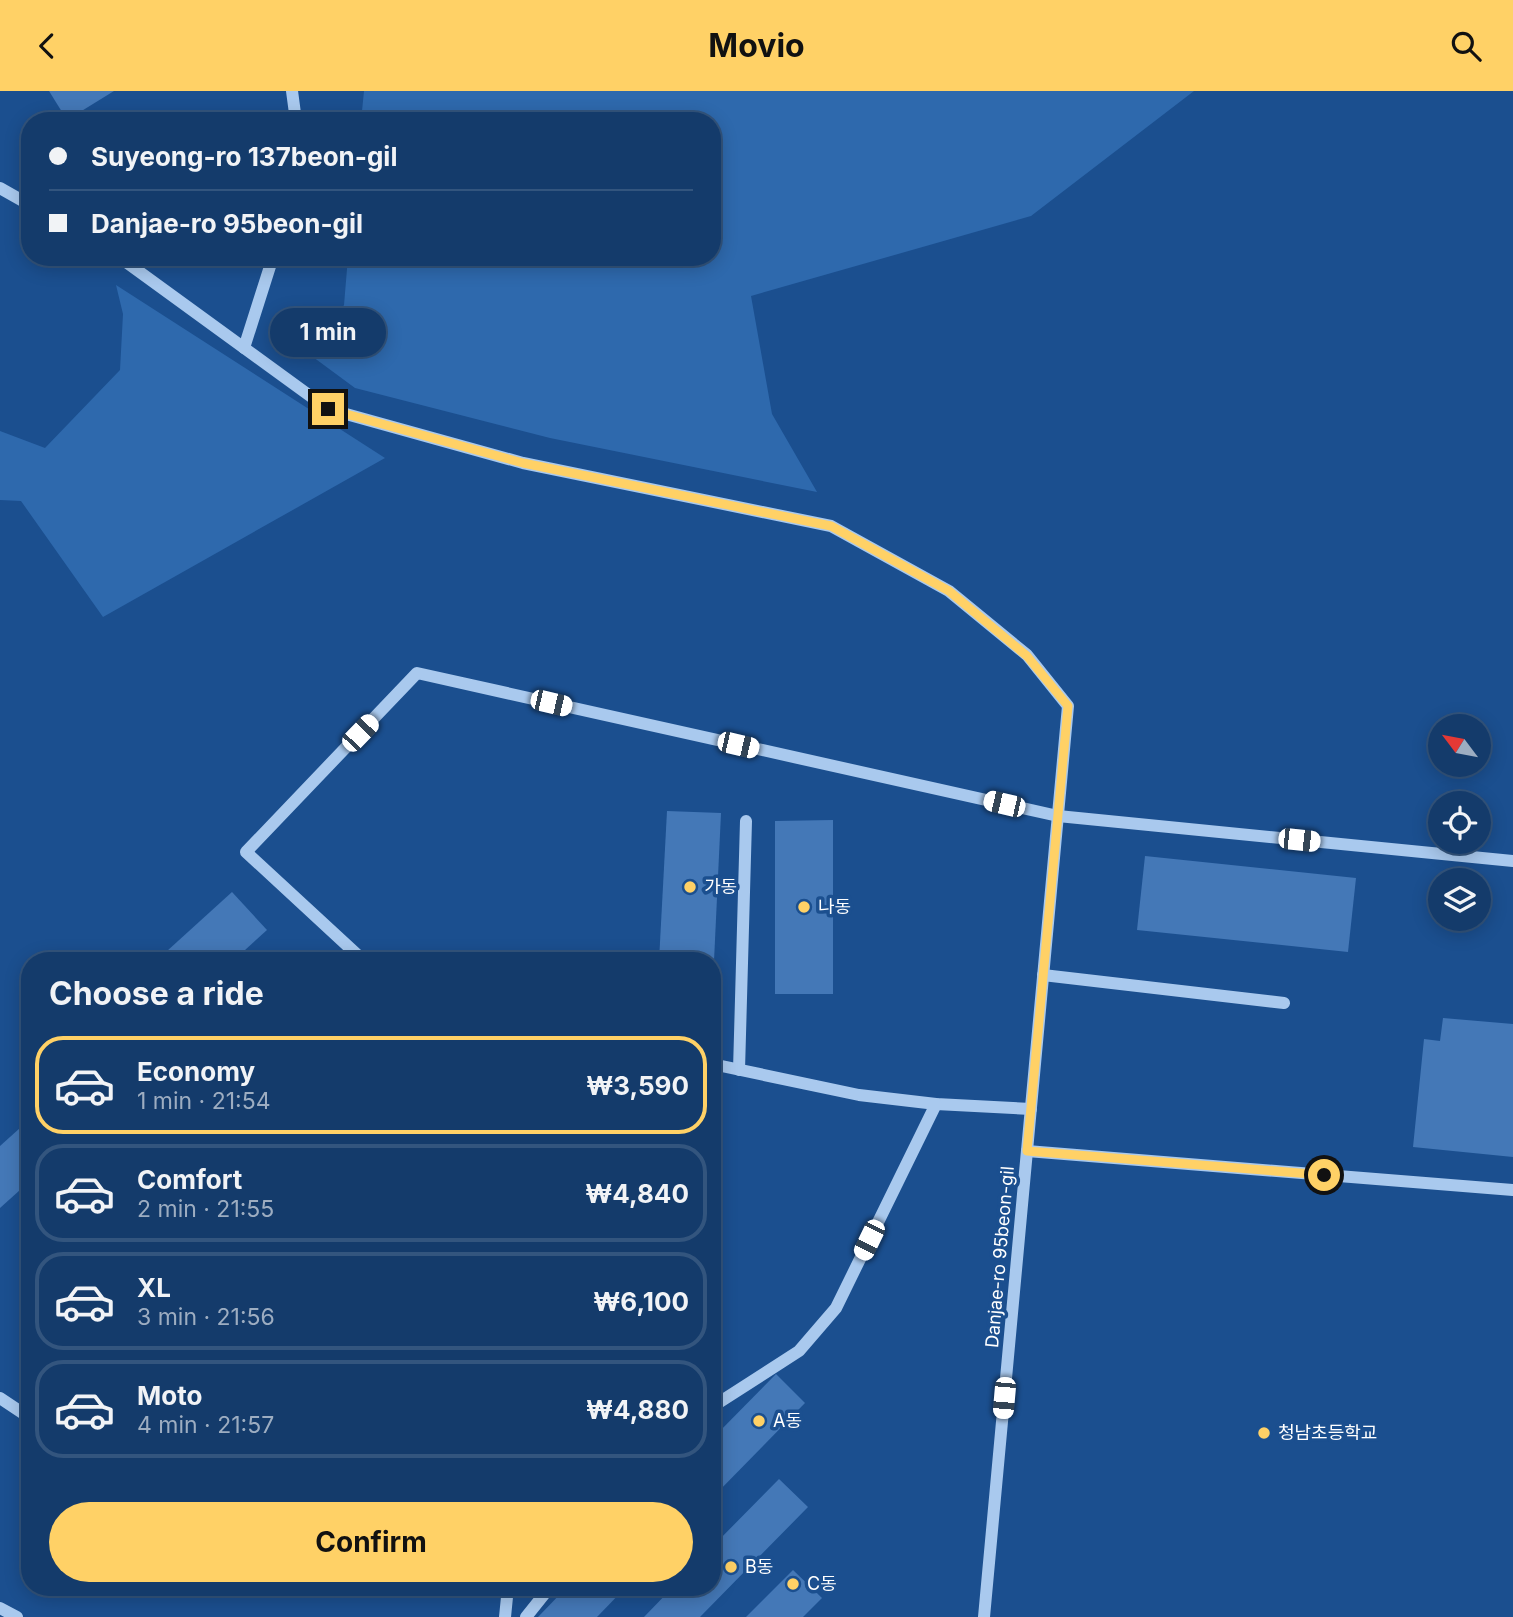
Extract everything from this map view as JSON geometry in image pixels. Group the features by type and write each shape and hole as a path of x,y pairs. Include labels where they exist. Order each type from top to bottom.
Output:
{"street":[{"path":"292,91 295,112"},
{"path":"0,188 21,200"},
{"name":"Danjae-ro 95beon-gil","path":"131,266 328,409 523,463 831,526 949,591 1027,656 1068,706 984,1617"},
{"path":"244,348 271,266"},
{"path":"354,952 246,852 418,673 1058,816 1513,861"},
{"path":"739,1070 746,821"},
{"path":"1043,975 1283,1003"},
{"path":"721,1066 859,1095 936,1104 1031,1109"},
{"path":"721,1400 799,1351 836,1308 936,1104"},
{"path":"1027,1151 1513,1190"},
{"path":"0,1398 21,1411"},
{"path":"505,1617 507,1596"},
{"path":"526,1617 543,1596"},
{"path":"0,1608 17,1617"}],"shaded area":[{"path":"364,91 1194,91 1031,216 751,296 772,414 817,492 550,438 355,388 313,357 344,305 347,266 721,266 721,112 362,112"},
{"path":"116,285 385,458 103,617 21,501 0,500 0,431 45,448 120,370 123,314"}],"building":[{"path":"49,91 114,91 80,112 62,112"},
{"name":"가동","path":"667,811 721,813 714,952 659,952"},
{"name":"나동","path":"833,820 833,994 775,994 775,821"},
{"path":"1145,856 1356,878 1348,952 1137,930"},
{"path":"232,892 267,930 243,952 166,952"},
{"path":"1443,1018 1513,1024 1513,1157 1413,1147 1424,1039 1440,1041"},
{"path":"21,1127 21,1189 0,1208 0,1146"},
{"name":"A동","path":"776,1374 805,1403 721,1489 721,1430"},
{"name":"B동","path":"779,1479 808,1507 721,1596 721,1538"},
{"name":"C동","path":"793,1570 822,1598 803,1617 746,1617"},
{"path":"558,1596 617,1596 597,1617 538,1617"},
{"name":"B동","path":"664,1596 721,1596 700,1617 644,1617"}],"place":[{"name":"가동","path":"690,887"},
{"name":"나동","path":"804,907"},
{"name":"A동","path":"759,1421"},
{"name":"청남초등학교","path":"1264,1433"},
{"name":"B동","path":"731,1567"},
{"name":"C동","path":"793,1584"}],"route":[{"path":"328,409 523,463 831,526 949,591 1027,656 1068,706 1027,1151 1324,1175"}]}
